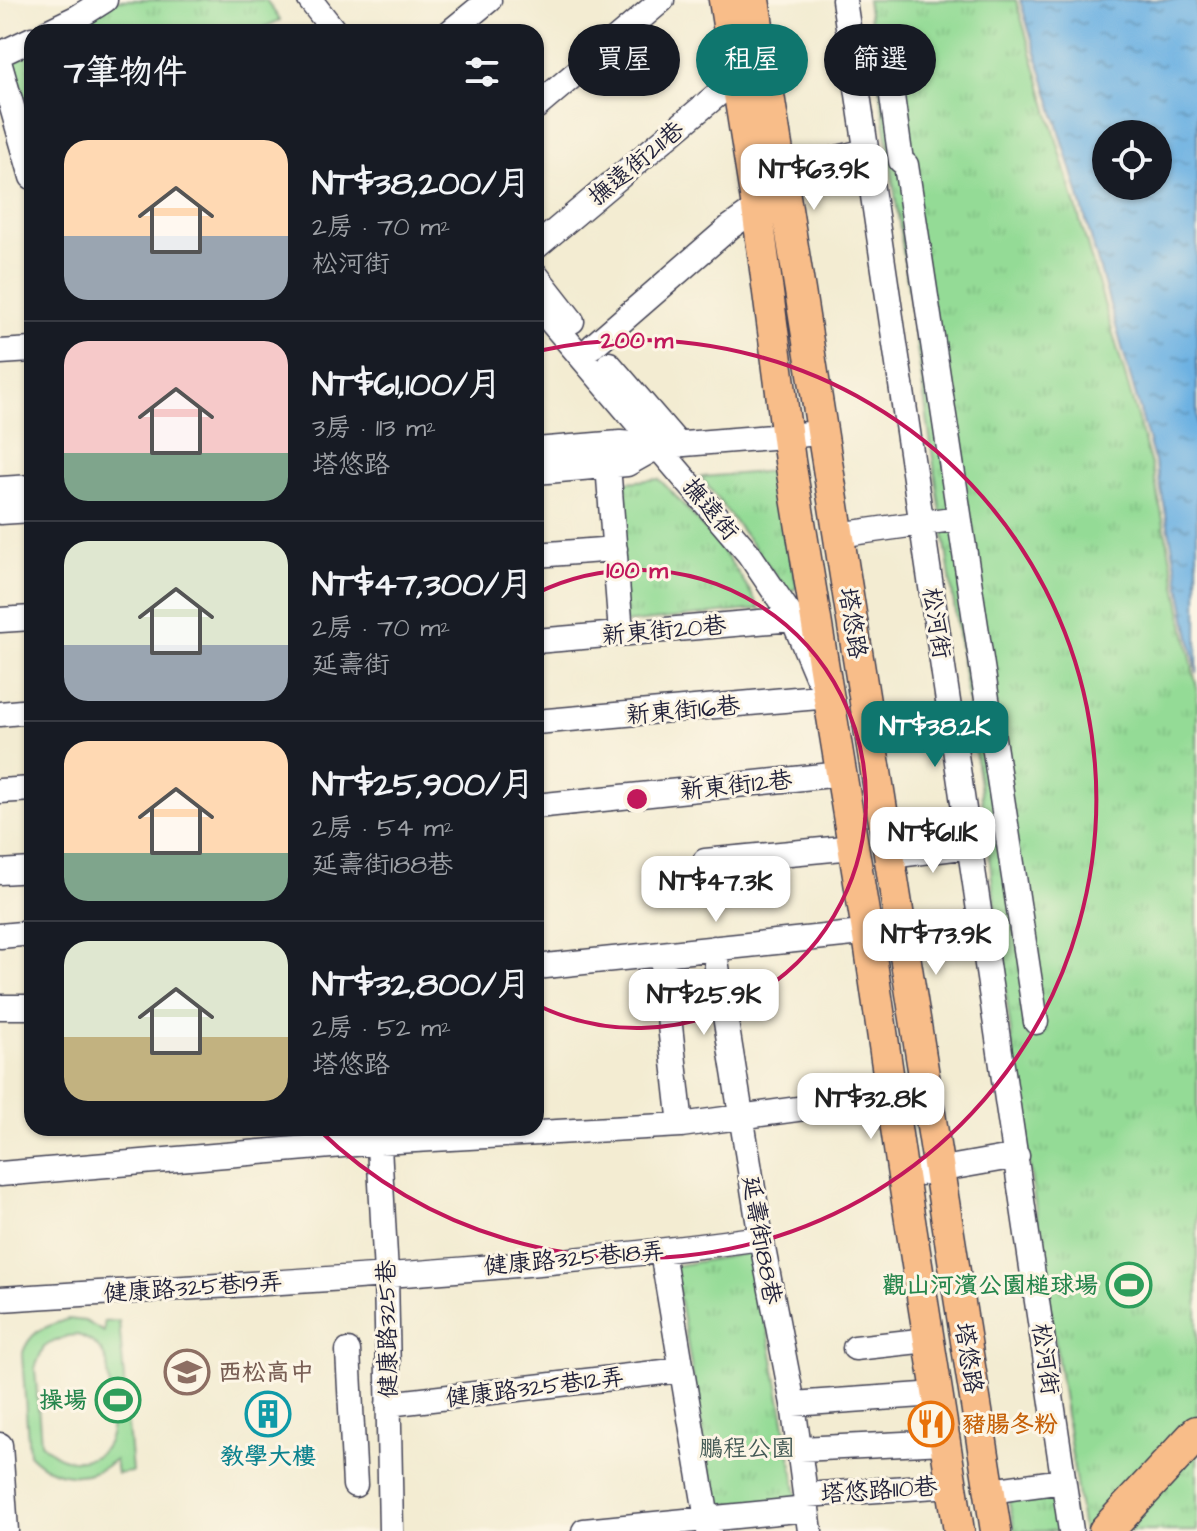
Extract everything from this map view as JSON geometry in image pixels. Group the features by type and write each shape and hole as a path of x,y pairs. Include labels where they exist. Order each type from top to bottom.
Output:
{"highway":[{"path":"1106,1531 1197,1433"},
{"path":"1130,1531 1197,1461"},
{"path":"1086,1531 1108,1509 1144,1489"}],"main road":[{"name":"塔悠路","path":"724,0 733,24"},
{"name":"塔悠路","path":"753,24 754,0"},
{"name":"塔悠路","path":"754,96 771,205 821,433 996,1531"},
{"name":"塔悠路","path":"757,96 780,172 771,205 786,437 868,933 959,1531"}],"street":[{"path":"64,24 105,0"},
{"path":"460,24 489,0"},
{"path":"544,100 662,0"},
{"name":"松河街","path":"844,0 1071,1531"},
{"path":"308,1 313,24"},
{"path":"308,1 328,24"},
{"path":"0,54 24,43"},
{"path":"0,65 24,149"},
{"name":"撫遠街211巷","path":"544,241 726,96"},
{"path":"892,96 901,161 906,165 1036,1022"},
{"path":"780,172 866,151"},
{"path":"593,346 730,227 771,205"},
{"name":"撫遠街","path":"544,306 593,346 749,554 793,619 827,697"},
{"name":"撫遠街","path":"544,307 668,445"},
{"path":"0,352 24,350"},
{"path":"544,449 620,443 668,445 821,433"},
{"path":"544,471 627,464 668,445"},
{"path":"609,478 621,633"},
{"path":"0,489 24,488"},
{"path":"0,512 24,510"},
{"path":"838,535 959,518"},
{"path":"544,554 615,549"},
{"path":"0,620 24,618"},
{"name":"新東街20巷","path":"544,640 793,619"},
{"name":"新東街16巷","path":"544,721 827,697"},
{"path":"0,714 24,712"},
{"name":"新東街12巷","path":"544,805 841,774"},
{"path":"0,791 24,790"},
{"path":"890,856 970,846"},
{"path":"705,861 854,847"},
{"path":"0,872 24,870"},
{"path":"544,966 901,929"},
{"path":"0,936 24,934"},
{"name":"延壽街188巷","path":"714,948 761,1238 793,1404 808,1511"},
{"path":"662,954 681,1125"},
{"path":"0,1007 24,1007"},
{"path":"544,1130 681,1125 892,1096"},
{"path":"0,1174 369,1136"},
{"name":"健康路325巷","path":"379,1136 386,1274 391,1531"},
{"path":"903,1176 1017,1156"},
{"name":"健康路325巷18弄","path":"386,1274 662,1252 761,1238"},
{"path":"662,1252 708,1524"},
{"name":"健康路325巷19弄","path":"0,1299 386,1274"},
{"path":"855,1348 928,1340"},
{"path":"348,1351 355,1485"},
{"name":"健康路325巷12弄","path":"352,1429 388,1416 681,1370"},
{"path":"793,1404 937,1394"},
{"path":"800,1449 945,1442"},
{"path":"0,1445 6,1531"},
{"path":"990,1491 1063,1481"},
{"name":"塔悠路110巷","path":"584,1531 708,1524 808,1511 951,1485"}],"green space":[{"path":"116,0 266,0 280,20 271,24 75,24"},
{"path":"867,0 1016,0 1154,475 1197,689 1197,1531 1083,1531 1016,1074 983,806 881,96 936,96 936,24 870,24"},
{"path":"24,50 24,96 8,57"},
{"path":"775,471 797,587 789,593 701,477"},
{"path":"659,479 714,541 760,609 625,623 616,483"},
{"name":"鵬程公園","path":"754,1252 798,1500 715,1505 674,1266"},
{"name":"操場","path":"68,1319 85,1321 104,1332 104,1322 119,1321 132,1472 117,1474 115,1460 93,1472 71,1475 49,1469 29,1454 22,1355 34,1335 45,1327","holes":["78,1335 92,1342 105,1357 112,1422 104,1448 95,1456 74,1460 59,1456 41,1443 35,1368 44,1346 67,1336"]},
{"path":"1069,1488 1075,1531 1015,1531 1007,1493"}],"water":[{"path":"1020,0 1197,0 1197,673 1158,474"}],"place":[{"name":"觀山河濱公園槌球場","path":"1129,1285"},
{"name":"西松高中","path":"187,1372"},
{"name":"操場","path":"118,1400"},
{"name":"教學大樓","path":"268,1414"},
{"name":"豬腸冬粉","path":"931,1424"}]}
